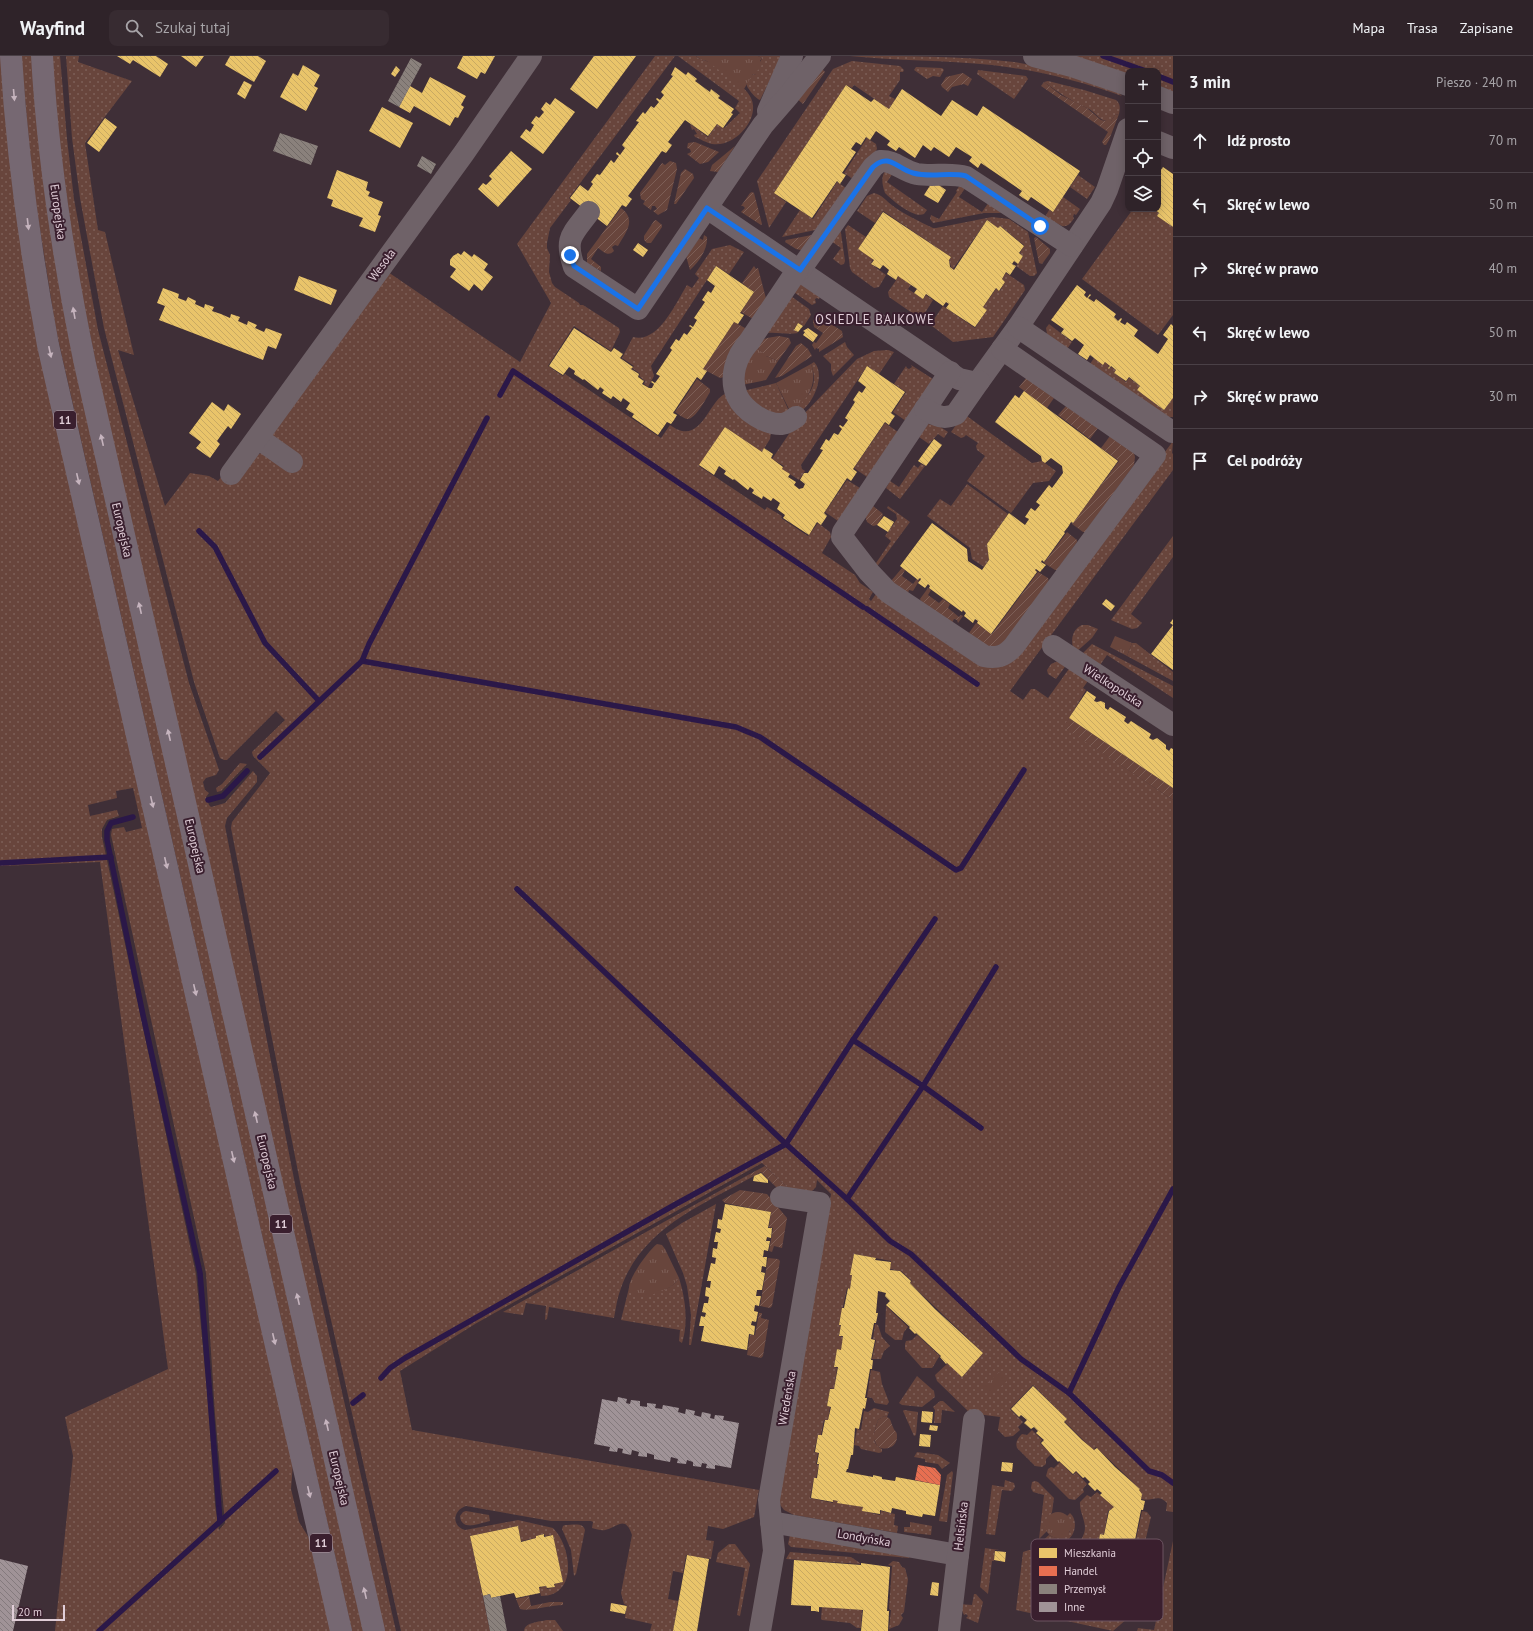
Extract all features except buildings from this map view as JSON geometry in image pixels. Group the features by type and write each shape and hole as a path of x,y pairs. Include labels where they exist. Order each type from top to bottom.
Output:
{"main road":[{"name":"11","path":"10,56 23,194 48,345 341,1631"},
{"name":"Europejska","path":"42,56 51,155 60,229 85,364 374,1631"}],"street":[{"name":"Wesoła","path":"231,474 464,153 531,56"},
{"path":"763,125 777,88 792,56"},
{"path":"588,212 572,235 569,244 570,255 574,266 638,309 763,125 790,95 820,56"},
{"path":"1034,56 1072,66 1125,84"},
{"path":"1161,98 1173,103"},
{"path":"925,409 940,417 950,417 956,414 1018,327 1101,203 1125,139"},
{"path":"1161,143 1173,148"},
{"path":"796,417 783,424 766,420 752,413 741,402 737,395 733,377 737,359 741,351 749,342 873,167 880,161 887,161 919,175 956,174 966,176 1072,246"},
{"path":"707,208 964,381 980,381"},
{"path":"950,372 843,532 842,537 869,572 888,592 984,656 992,658 1001,657 1014,646 1172,432 1018,327"},
{"path":"1002,349 1155,454"},
{"path":"258,438 292,462"},
{"name":"Wielkopolska","path":"1053,646 1173,725"},
{"name":"Wiedeńska","path":"760,1631 774,1551 769,1500 820,1203 781,1197"},
{"name":"Helsińska","path":"949,1631 974,1420"},
{"name":"Londyńska","path":"771,1522 958,1555"}],"green space":[{"path":"0,56 2,56 3,93 293,1463 291,1489 299,1522 311,1541 332,1631 55,1631 73,1456 65,1417 168,1369 100,862 0,866","holes":["133,788 142,828 126,832 124,827 112,829 111,835 206,1273 215,1414 225,1523 219,1530 215,1505 207,1391 196,1274 102,837 102,829 107,820 119,816 117,810 90,816 88,805 117,798 116,791"]},
{"path":"21,56 33,56 38,124 364,1631 352,1631 56,330 33,185"},
{"path":"52,56 60,56 74,199 98,330 189,683 219,770 216,775 206,778 203,782 205,790 209,793 206,797 209,805 211,807 225,803 253,771 257,776 257,782 227,818 225,826 295,1184 396,1631 384,1631 105,408 76,266 59,140"},
{"path":"66,56 79,56 78,62 132,81 85,143 98,230 105,232 134,355 118,350 165,506 190,473 209,476 218,481 226,471 261,453 274,440 272,433 388,272 520,362 551,303 517,244 655,56 675,56 569,198 571,200 550,228 547,243 547,248 550,255 549,272 552,283 555,287 580,305 583,305 619,328 620,332 611,351 574,326 548,366 563,376 565,374 661,438 670,425 681,431 689,431 697,427 719,398 725,394 771,432 770,439 762,452 725,427 699,466 765,510 767,507 782,516 781,518 808,536 818,523 830,532 831,537 822,553 855,575 860,583 873,592 869,599 871,601 876,594 1016,654 1173,441 1173,470 1010,691 1023,700 1031,689 1035,689 1048,698 1071,666 1090,678 1083,688 1086,690 1064,727 1173,800 1173,1512 1166,1511 1167,1503 1164,1500 1158,1498 1145,1500 1141,1499 1142,1494 1139,1490 1140,1489 1096,1447 1093,1450 1065,1422 1067,1419 1033,1385 1010,1409 1023,1422 1018,1427 1020,1430 1013,1436 1005,1437 998,1430 1000,1417 969,1413 937,1381 935,1375 948,1363 962,1377 983,1353 910,1283 912,1281 901,1271 890,1269 891,1261 854,1254 850,1275 852,1275 850,1289 847,1288 839,1325 841,1326 839,1336 843,1337 841,1350 837,1349 834,1367 837,1368 834,1389 830,1388 827,1406 830,1407 828,1420 824,1420 821,1435 818,1435 814,1452 818,1453 816,1464 819,1465 816,1478 814,1478 810,1498 833,1503 833,1500 838,1501 838,1503 863,1507 863,1511 880,1515 881,1511 895,1514 894,1525 898,1526 897,1533 794,1515 784,1510 778,1502 831,1194 817,1180 816,1187 812,1191 793,1193 762,1163 475,1324 400,1371 412,1430 759,1490 754,1517 723,1529 708,1526 706,1540 714,1541 711,1559 686,1555 683,1573 673,1571 668,1599 678,1601 673,1631 650,1631 652,1624 625,1618 627,1605 624,1604 621,1593 632,1535 627,1525 620,1524 609,1529 601,1530 592,1528 593,1522 591,1521 551,1521 466,1506 458,1511 455,1518 457,1525 465,1530 518,1520 553,1528 559,1536 567,1558 568,1569 566,1579 561,1588 553,1594 541,1596 539,1588 546,1586 547,1589 555,1587 555,1584 563,1582 553,1535 545,1536 544,1534 536,1536 536,1538 521,1541 518,1526 470,1536 490,1631 401,1631 300,1182 231,828 232,822 270,773 253,756 252,752 285,720 276,711 227,760 220,758 194,682 104,328 80,198 72,138"},
{"path":"678,56 696,56 701,60 709,62 732,78 748,93 753,106 752,115 749,123 737,137 720,144 712,144 695,137 694,135 697,134 694,129 692,130 690,124 708,137 717,124 724,128 740,113 735,108 739,101"},
{"path":"696,56 758,56 762,58 760,61 763,63 755,75 753,74 744,89 707,61 701,60"},
{"path":"758,56 782,56 760,100 752,94 747,84 753,74 755,75 762,58"},
{"path":"850,56 953,57 1014,62 1067,75 1119,93 1122,96 1058,77 1008,67 974,63"},
{"path":"1072,56 1173,56 1173,92 1161,87 1161,68 1125,68 1125,74"},
{"path":"852,61 900,66 904,70 903,72 900,72 900,80 889,96 895,99 889,109 854,85 852,88 846,85 774,193 786,202 769,228 757,181 833,69"},
{"path":"821,64 825,72 803,104 795,97"},
{"path":"916,67 942,68 944,70 940,77 933,76 927,79 914,70"},
{"path":"978,70 1026,76 1028,79 1014,99 977,74"},
{"path":"963,73 972,79 968,86 964,84 952,87 948,92 942,87 941,85 946,77"},
{"path":"1048,81 1116,100 1120,108 1119,114 1115,115 1111,121 1104,120 1044,82"},
{"path":"1044,82 1061,95 1087,108 1101,120 1111,121 1115,115 1119,114 1106,145 1102,142 1108,132 1041,86"},
{"path":"867,138 876,144 877,149 856,179 853,179 844,173"},
{"path":"695,142 719,152 708,162 700,164 687,154 691,152 690,149 687,148 688,143"},
{"path":"735,146 718,172 710,171 712,165"},
{"path":"670,161 676,163 677,169 667,210 658,215 653,211 657,209 655,206 652,206 651,210 643,204 645,201 641,199 640,193 662,163 665,165"},
{"path":"888,168 893,173 887,182 927,210 924,214 915,214 909,211 885,193 883,177"},
{"path":"685,169 693,174 694,178 676,204 674,204 681,173"},
{"path":"1078,175 1095,187 1087,199 1070,187"},
{"path":"837,182 846,188 820,229 782,237 800,210 813,219"},
{"path":"960,185 966,187 959,197 982,212 989,202 1001,213 984,213 933,223 930,219 931,215 939,219"},
{"path":"752,192 754,193 761,225 741,212 745,208 741,206"},
{"path":"874,193 912,218 933,228 992,217 1009,219 1028,232 1037,273 1034,276 1030,276 1016,266 1023,256 1020,253 1024,245 1000,226 998,228 987,220 953,269 949,260 951,257 883,211 875,223 857,211 867,196"},
{"path":"1063,197 1080,209 1076,215 1074,214 1074,218 1068,225 1062,226 1045,217 1049,210 1053,212"},
{"path":"621,208 628,217 629,222 627,231 618,246 615,245 612,247 614,251 612,253 608,254 598,248 591,259 601,267 601,271 587,263 587,254"},
{"path":"1131,212 1158,212 1159,213 1157,216 1173,227 1173,315 1158,335 1082,279"},
{"path":"656,220 662,225 662,227 651,243 647,243 644,240 644,236"},
{"path":"848,225 866,237 858,249 873,259 871,264 886,275 879,287 874,288 852,272 850,268 845,229"},
{"path":"840,226 845,261 844,264 841,265 833,259 841,248 831,241"},
{"path":"817,234 805,251 796,249 785,242 786,240"},
{"path":"704,235 707,237 707,242 704,251 700,259 690,270 686,256 699,238 703,240"},
{"path":"1036,237 1050,249 1050,253 1042,264 1039,263 1034,238"},
{"path":"730,245 744,252 729,274 716,266 651,366 654,376 648,387 644,384 645,381 639,376 640,374 632,368 634,366 622,358 633,337 642,338 658,328 672,311 687,285 692,288 699,278 695,274 712,249"},
{"path":"754,266 756,269 758,268 768,306 753,319 741,312 754,292 742,283"},
{"path":"1006,273 1024,285 1025,290 993,337 953,342 932,326 932,322 943,306 975,328 987,310 983,307 996,289 1000,291 1005,282 1002,279"},
{"path":"899,276 911,285 908,289 923,299 926,295 933,300 923,316 919,313 918,317 889,297 888,292"},
{"path":"801,284 820,297 819,299 815,299 816,303 812,305 791,290"},
{"path":"788,294 809,309 811,315 804,326 798,323 794,329 798,333 767,333"},
{"path":"820,317 842,331 843,337 819,352 819,349 816,348 815,350 812,345 814,342 816,343 823,333 814,327 813,321 815,318"},
{"path":"734,322 745,328 747,332 724,377 720,378 703,369"},
{"path":"1049,324 1072,342 1067,349 1047,334 1046,328"},
{"path":"779,336 789,338 791,343 778,361 766,356 759,350 757,342 767,338"},
{"path":"757,342 759,350 766,354 766,356 778,361 766,380 742,385 739,375"},
{"path":"845,342 847,347 854,355 833,376 831,364 823,356"},
{"path":"801,343 808,349 812,356 782,376 775,378 796,346"},
{"path":"888,350 894,352 879,374 867,366 801,465 802,469 805,471 799,480 782,469 784,466 772,459 799,419 857,359 874,351"},
{"path":"1094,358 1103,365 1105,362 1109,366 1109,369 1111,367 1116,370 1114,373 1126,382 1129,378 1140,386 1137,390 1164,410 1173,398 1173,417 1168,417 1090,364"},
{"path":"814,362 818,368 819,375 816,391 807,406 795,414 767,415 743,391 776,383 789,411 801,402 810,392 814,380 811,364"},
{"path":"811,364 813,378 810,391 802,403 790,411 776,383"},
{"path":"911,365 933,379 906,421 893,412 906,392 894,384 906,366 909,369 912,367"},
{"path":"1027,377 1054,398 1047,408 1019,387"},
{"path":"697,379 710,389 710,392 697,413 687,419 675,412"},
{"path":"1066,406 1098,428 1090,439 1058,415"},
{"path":"964,414 1032,463 1042,461 1056,471 1049,481 1033,483 1011,513 967,481 985,456 977,450 976,446 978,443 966,435 961,438 951,432"},
{"path":"885,423 898,432 867,477 854,468"},
{"path":"928,424 939,426 948,432 944,438 938,434 929,444 919,437"},
{"path":"1110,436 1134,453 1134,465 1085,532 1083,532 1072,524 1119,461 1101,448"},
{"path":"921,464 925,466 900,499 886,488 890,481 899,487 914,465 918,468"},
{"path":"847,480 860,488 838,521 825,512"},
{"path":"967,484 1008,514 987,544 989,560 984,567 972,559 970,548 927,516 940,499 951,506"},
{"path":"873,506 883,515 877,525 873,526 867,522 865,516"},
{"path":"888,506 910,522 876,568 874,566 891,541 885,536 897,519 896,514 887,508"},
{"path":"1067,532 1077,540 1077,542 1057,570 1055,570 1044,563"},
{"path":"1173,536 1173,557 1131,614 1142,623 1137,628 1132,629 1111,620"},
{"path":"902,568 905,570 902,576 913,584 917,579 919,581 913,591 909,590 908,593 891,581"},
{"path":"1038,572 1048,578 1049,582 1003,644 989,648 969,633 976,623 992,634"},
{"path":"928,588 931,590 928,595 939,603 943,599 950,604 948,608 959,617 961,615 963,616 958,623 957,620 954,619 952,623 921,601 920,599"},
{"path":"1088,625 1098,629 1092,638 1075,653 1072,645 1072,637 1078,627"},
{"path":"1115,636 1132,643 1127,656 1110,647"},
{"path":"1132,643 1136,643 1173,672 1173,681 1127,656"},
{"path":"1092,644 1173,686 1173,698 1107,655 1098,668 1080,656"},
{"path":"1058,661 1067,664 1056,679 1048,674 1047,670 1051,664"},
{"path":"1069,718 1173,788 1173,800 1063,727"},
{"path":"240,763 247,764 221,791 217,792 216,788 222,784"},
{"path":"765,1166 793,1193 779,1190 761,1172 754,1176 748,1175"},
{"path":"748,1175 754,1176 714,1197 676,1220 643,1249 631,1267 621,1288 614,1318 549,1307 547,1319 545,1320 546,1306 526,1303 523,1315 503,1312"},
{"path":"740,1190 767,1194 787,1218 782,1248 774,1246 772,1252 769,1251 773,1228 769,1227 771,1212 725,1203 722,1200"},
{"path":"716,1204 691,1345 689,1345 691,1315 687,1286 666,1234 682,1223"},
{"path":"657,1244 662,1245 665,1249 679,1278 671,1287 665,1290 640,1296 634,1295 629,1289 632,1277"},
{"path":"768,1258 778,1259 780,1261 772,1306 770,1308 760,1306"},
{"path":"679,1278 683,1293 686,1319 682,1343 679,1341 680,1330 621,1320 629,1288 630,1291 657,1292 674,1284"},
{"path":"886,1306 908,1327 904,1332 902,1340 895,1340 885,1332"},
{"path":"759,1313 762,1313 761,1318 769,1320 763,1356 761,1358 747,1355 750,1335 755,1335"},
{"path":"875,1324 878,1325 882,1337 890,1346 884,1351 881,1359 872,1359 876,1340 873,1339"},
{"path":"917,1335 940,1356 932,1368 922,1368 905,1349 906,1341 912,1340"},
{"path":"871,1370 880,1372 882,1384 889,1402 887,1405 875,1403 872,1398 867,1397"},
{"path":"999,1372 1007,1381 990,1396 982,1388"},
{"path":"917,1376 934,1391 935,1397 922,1407 902,1405 899,1403"},
{"path":"940,1401 943,1401 955,1412 942,1410 941,1423 934,1423 935,1410 933,1407"},
{"path":"874,1408 889,1412 887,1417 884,1416 878,1420 874,1436 875,1443 882,1449 882,1452 879,1453 861,1449 859,1446 854,1445 857,1429 861,1430 864,1411 868,1412"},
{"path":"903,1411 918,1412 916,1435 914,1436"},
{"path":"884,1416 890,1419 897,1434 897,1439 896,1443 891,1447 880,1448 877,1446 873,1437 878,1420"},
{"path":"1032,1430 1042,1440 1040,1443 1051,1454 1046,1459 1046,1464 1042,1467 1035,1466 1016,1446 1019,1437 1022,1434 1027,1435"},
{"path":"917,1452 938,1455 950,1463 942,1469 938,1464 925,1462 925,1459 914,1457"},
{"path":"1060,1462 1073,1475 1076,1472 1087,1484 1083,1489 1084,1492 1075,1500 1069,1499 1046,1476 1048,1469 1051,1467 1054,1468"},
{"path":"952,1471 947,1522 939,1521 947,1475"},
{"path":"1005,1480 1014,1483 1015,1487 1012,1491 1002,1490 995,1535 986,1534 992,1485 1004,1487"},
{"path":"1032,1482 1038,1482 1054,1498 1052,1512 1047,1522 1047,1531 1039,1539 1044,1495 1033,1492 1031,1488"},
{"path":"1097,1492 1114,1507 1108,1511 1104,1535 1100,1534 1099,1539 1081,1539 1085,1532 1085,1527 1080,1502 1087,1495 1091,1497"},
{"path":"466,1511 489,1515 490,1521 476,1525 464,1524 461,1521 460,1516"},
{"path":"1142,1511 1147,1512 1151,1517 1146,1539 1136,1539"},
{"path":"1058,1512 1067,1516 1071,1525 1067,1534 1058,1538 1049,1534 1045,1525 1049,1516"},
{"path":"1070,1513 1073,1516 1075,1525 1071,1537 1069,1539 1044,1539 1049,1535 1060,1537 1070,1531 1070,1522 1067,1516"},
{"path":"910,1522 932,1526 931,1535 904,1532 904,1527 910,1527"},
{"path":"565,1525 580,1525 584,1527 585,1530 576,1574 574,1576 571,1550 562,1529"},
{"path":"790,1535 910,1553 909,1558 791,1547 788,1544"},
{"path":"1173,1541 1173,1631 1137,1631 1138,1628 1154,1630 1156,1621 1163,1621 1163,1588"},
{"path":"729,1544 735,1544 750,1564 740,1616 737,1615 745,1568 716,1562 718,1553"},
{"path":"985,1548 999,1550 995,1550 994,1561 992,1561 988,1594 980,1587"},
{"path":"1031,1550 1031,1613 1016,1610 1023,1552"},
{"path":"790,1552 851,1557 860,1564 786,1559"},
{"path":"893,1561 899,1562 902,1567 905,1568 908,1579 904,1612 901,1615 903,1618 899,1625 889,1629 892,1566 888,1565"},
{"path":"974,1594 976,1594 983,1602 978,1623 966,1618 968,1616 966,1614 964,1615 959,1604 972,1605"},
{"path":"529,1596 531,1606 550,1602 563,1602 563,1605 528,1610 520,1609 516,1599"},
{"path":"822,1607 862,1610 861,1628 857,1628 850,1623 822,1620"},
{"path":"547,1620 555,1620 563,1631 524,1631 530,1624"},
{"path":"1067,1621 1125,1621 1113,1631"}],"waterway":[{"path":"1103,56 1137,68"},
{"path":"1161,77 1173,82"},
{"path":"500,395 513,371 863,607"},
{"path":"260,757 362,661 369,644 487,418"},
{"path":"199,531 215,547 265,643 319,701"},
{"path":"867,609 977,684"},
{"path":"362,661 736,727 760,737 956,870 961,868 1024,770"},
{"path":"208,800 223,796 247,771"},
{"path":"133,817 111,823 107,831 107,840 143,1015 200,1273 220,1521"},
{"path":"0,863 111,857"},
{"path":"517,889 890,1241 911,1254 1021,1359 1069,1393 1149,1471 1162,1475 1173,1483"},
{"path":"381,1378 390,1368 405,1358 676,1204 786,1144 853,1040 935,919"},
{"path":"847,1199 923,1086 996,967"},
{"path":"853,1040 923,1086 981,1128"},
{"path":"1069,1393 1119,1287 1173,1189"},
{"path":"353,1403 363,1395"},
{"path":"99,1631 276,1471"}],"district":[{"name":"OSIEDLE BAJKOWE","path":"875,319"}],"route":[{"path":"570,255 574,266 585,275 638,309 707,208 800,270 873,167 880,161 887,161 919,175 956,174 966,176 1040,226"}]}
